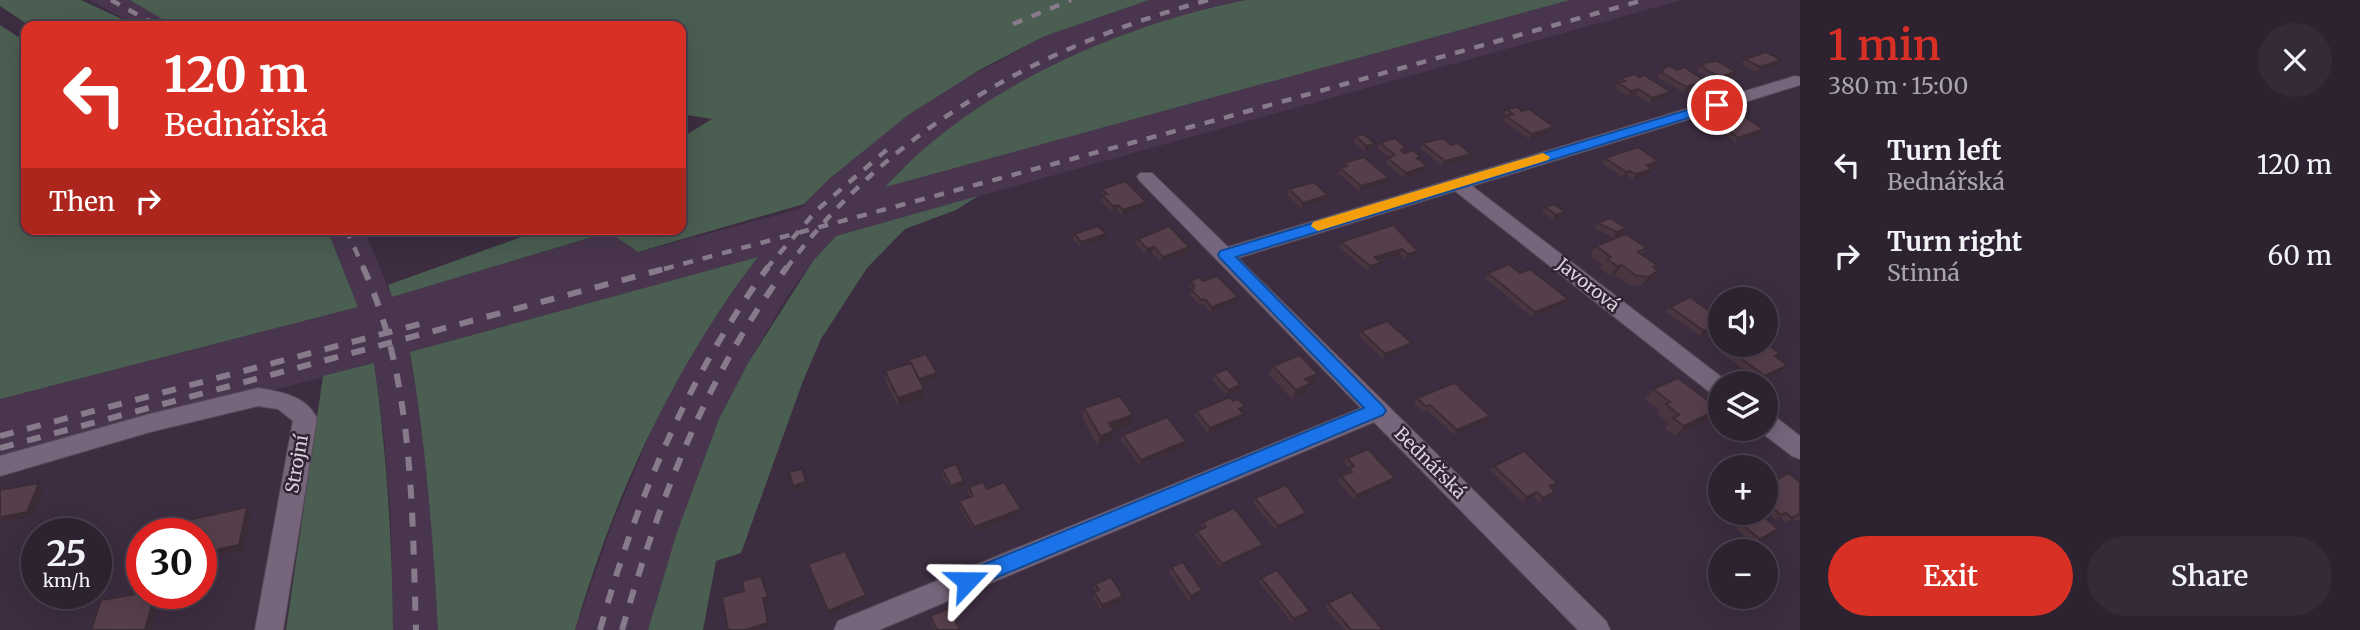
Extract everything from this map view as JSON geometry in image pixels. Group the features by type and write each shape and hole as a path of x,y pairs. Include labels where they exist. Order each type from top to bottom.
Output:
{"street":[{"path":"1225,255 1795,81"},
{"name":"Bednářská","path":"1146,177 1595,630"},
{"name":"Javorová","path":"1456,183 1708,379"},
{"name":"Strojní","path":"0,466 150,423 257,397 284,401 305,418 269,630"},
{"path":"848,630 1377,411"},
{"path":"1778,432 1800,449"}],"shaded area":[{"path":"89,0 131,0 170,21 128,21"},
{"path":"1149,0 1246,0 1139,30 1045,69 944,133 899,171 886,186 1570,0 1682,0 836,236 813,261 787,297 719,419 676,535 648,630 575,630 611,527 661,407 694,349 756,258 410,352 432,508 438,630 393,630 391,520 384,435 374,363 0,465 0,399 358,307 329,235 366,235 392,297 600,235 614,235 639,252 800,209 829,179 908,115 947,89 1045,36"}],"green space":[{"path":"0,0 81,0 126,21 22,21 0,6"},
{"path":"130,0 1149,0 1045,36 981,69 908,115 829,179 804,204 638,252 613,235 686,235 686,135 712,119 686,115 686,21 166,21"},
{"path":"1246,0 1570,0 885,187 921,152 961,120 1004,91 1051,66 1148,26"},
{"path":"0,25 21,39 21,235 329,235 358,307 0,399"},
{"path":"978,196 956,210 905,229 867,268 821,339 803,381 741,553 716,561 703,630 648,630 676,535 719,419 748,363 813,261 836,236"},
{"path":"526,235 599,235 392,297 388,285"},
{"path":"758,257 699,343 649,435 608,531 575,630 438,630 428,491 410,352"},
{"path":"374,363 388,496 393,630 286,630 323,376"}],"building":[{"path":"1766,52 1781,60 1760,67 1745,59"},
{"path":"1717,61 1736,72 1719,77 1700,66 1704,65 1701,63"},
{"path":"1670,66 1677,70 1684,67 1706,81 1686,87 1661,72 1664,69 1662,68"},
{"path":"1635,74 1639,77 1644,75 1671,92 1652,98 1638,89 1631,91 1618,83 1625,81 1621,78"},
{"path":"1517,107 1522,111 1529,109 1554,127 1532,134 1506,116 1513,114 1507,109"},
{"path":"1740,114 1763,129 1738,138 1718,121"},
{"path":"1364,134 1375,144 1366,146 1356,136"},
{"path":"1395,138 1406,148 1401,150 1404,153 1413,150 1421,157 1417,158 1427,166 1406,173 1388,158 1395,155 1380,143"},
{"path":"1443,138 1451,145 1458,143 1471,154 1445,161 1422,143"},
{"path":"1638,147 1658,161 1647,165 1652,169 1636,174 1626,172 1605,158"},
{"path":"1364,157 1389,178 1361,186 1340,168 1347,166 1344,163"},
{"path":"1125,181 1146,202 1123,210 1118,205 1113,206 1102,195 1107,194 1102,189"},
{"path":"1314,182 1328,195 1303,203 1289,189"},
{"path":"1554,204 1565,212 1556,215 1545,207"},
{"path":"1610,218 1626,228 1617,232 1597,223"},
{"path":"1393,225 1418,251 1408,254 1402,249 1375,257 1381,263 1370,266 1341,242"},
{"path":"1098,226 1106,234 1081,242 1074,234"},
{"path":"1169,226 1189,247 1163,257 1154,247 1147,249 1138,239"},
{"path":"1626,234 1647,248 1638,252 1657,265 1653,267 1658,271 1648,277 1635,275 1622,265 1617,266 1607,259 1611,257 1596,246"},
{"path":"1509,264 1520,273 1530,269 1568,299 1535,312 1488,273"},
{"path":"1217,276 1238,297 1212,307 1191,289 1194,285 1190,281 1199,277 1203,281"},
{"path":"1690,297 1708,310 1708,329 1704,331 1670,307"},
{"path":"1387,321 1412,343 1385,354 1361,331"},
{"path":"926,354 937,373 919,379 908,360"},
{"path":"1300,355 1318,374 1305,379 1310,384 1296,390 1273,366"},
{"path":"1739,357 1776,357 1787,365 1775,371 1758,371"},
{"path":"911,363 924,389 898,398 885,371"},
{"path":"1227,369 1241,385 1228,390 1214,374"},
{"path":"1678,378 1708,401 1708,414 1684,426 1673,418 1679,415 1666,404 1670,402 1653,389"},
{"path":"1454,383 1462,387 1460,388 1490,416 1457,430 1430,405 1426,407 1417,398"},
{"path":"1120,396 1133,415 1109,423 1114,431 1100,436 1084,408"},
{"path":"1230,397 1233,401 1238,399 1245,406 1239,409 1244,414 1210,428 1196,411"},
{"path":"1167,417 1186,441 1141,460 1123,435"},
{"path":"1368,449 1395,478 1357,495 1341,476 1352,472 1349,468 1354,466 1347,458"},
{"path":"1524,451 1557,483 1550,486 1555,492 1543,498 1537,492 1527,497 1494,466"},
{"path":"956,464 964,481 951,486 942,469"},
{"path":"802,469 806,482 793,486 789,472"},
{"path":"1789,473 1800,482 1800,515 1792,518 1786,513 1781,515 1778,513 1778,479"},
{"path":"983,482 987,489 1004,482 1021,509 974,527 959,501 973,496 969,487"},
{"path":"39,483 27,512 0,517 0,490"},
{"path":"1286,485 1306,513 1278,526 1255,498"},
{"path":"247,507 239,545 217,550 217,518 197,518"},
{"path":"1234,508 1263,545 1222,564 1197,531 1206,527 1203,522"},
{"path":"1742,525 1773,525 1778,529 1760,539"},
{"path":"845,551 866,595 828,611 808,564"},
{"path":"1183,562 1202,590 1191,596 1171,567"},
{"path":"1277,570 1310,611 1294,619 1261,578"},
{"path":"761,576 768,597 763,598 768,623 744,630 728,630 722,597 744,591 742,581"},
{"path":"1111,577 1123,596 1102,605 1094,592 1099,590 1095,584"},
{"path":"1351,592 1383,630 1351,630 1328,603"},
{"path":"126,596 126,609 151,609 145,630 91,630 98,609 112,609 112,598"},
{"path":"949,608 960,630 937,630 930,616"}],"railway":[{"path":"111,0 149,21"},
{"path":"1013,24 1071,0"},
{"path":"821,227 873,174 922,134 974,99 1029,68 1086,41 1208,0"},
{"path":"821,227 1220,119 1644,0"},
{"path":"797,233 817,210 890,147"},
{"path":"786,269 821,227"},
{"path":"797,233 821,227"},
{"path":"664,269 797,233"},
{"path":"766,269 797,233"},
{"path":"349,235 364,269"},
{"path":"363,267 386,333"},
{"path":"389,343 671,267"},
{"path":"600,630 630,534 667,441 713,351 768,267"},
{"path":"622,630 652,534 688,441 732,351 787,267"},
{"path":"386,333 427,322"},
{"path":"0,436 386,333"},
{"path":"386,333 389,343"},
{"path":"0,448 389,343"},
{"path":"389,343 401,399 407,446 416,630"}],"slow traffic":[{"path":"1318,226 1543,157"}],"route":[{"path":"967,581 1377,411 1225,255 1717,105"}]}
